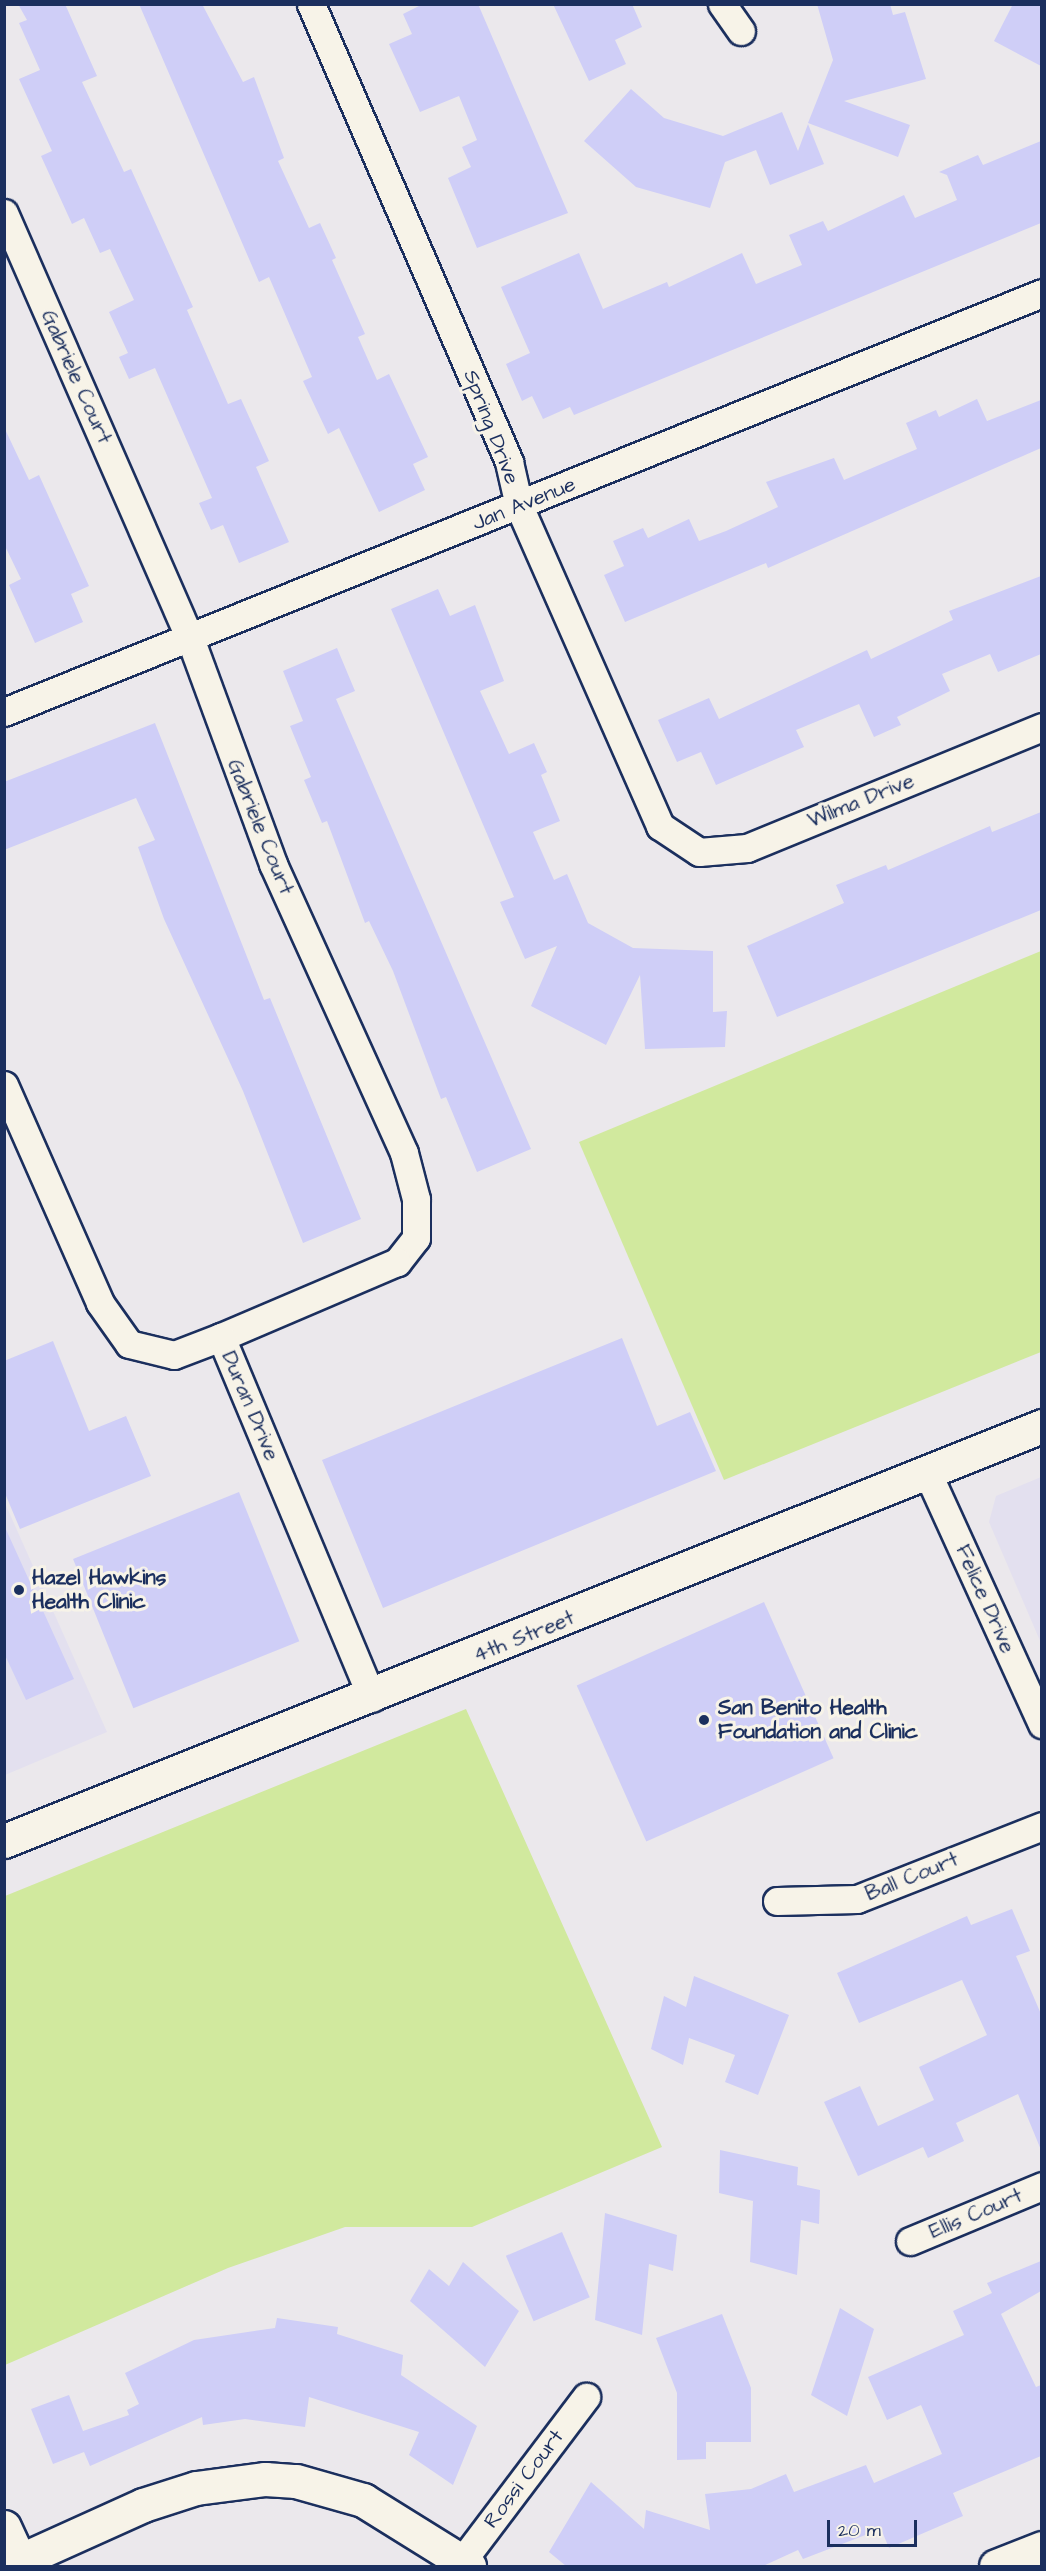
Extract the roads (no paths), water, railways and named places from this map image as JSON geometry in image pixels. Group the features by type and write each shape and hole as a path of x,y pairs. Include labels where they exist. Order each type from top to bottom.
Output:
{"main road":[{"name":"4th Street","path":"4,1841 372,1698 928,1474 1041,1426"},
{"path":"4,2527 17,2565 154,2501 196,2487 265,2479 296,2481 363,2500 465,2564"},
{"path":"996,2566 1041,2547"}],"street":[{"name":"Spring Drive","path":"311,4 509,462 519,506 642,795 660,826 679,843"},
{"path":"722,4 741,31"},
{"name":"Gabriele Court","path":"4,213 190,638 273,864 404,1153 416,1198 416,1238 397,1262 221,1337"},
{"name":"Jan Avenue","path":"4,712 519,506 1041,293"},
{"name":"Wilma Drive","path":"679,843 719,854 747,848 1041,727"},
{"name":"Duran Drive","path":"4,1085 100,1304 129,1344 174,1355 221,1337 372,1698"},
{"name":"Felice Drive","path":"928,1474 1041,1724"},
{"name":"Ball Court","path":"777,1901 857,1899 1041,1826"},
{"name":"Ellis Court","path":"910,2241 1041,2186"},
{"name":"Rossi Court","path":"465,2564 586,2397"}],"place":[{"name":"Hazel Hawkins Health Clinic","path":"19,1590"},
{"name":"San Benito Health Foundation and Clinic","path":"704,1720"}]}
